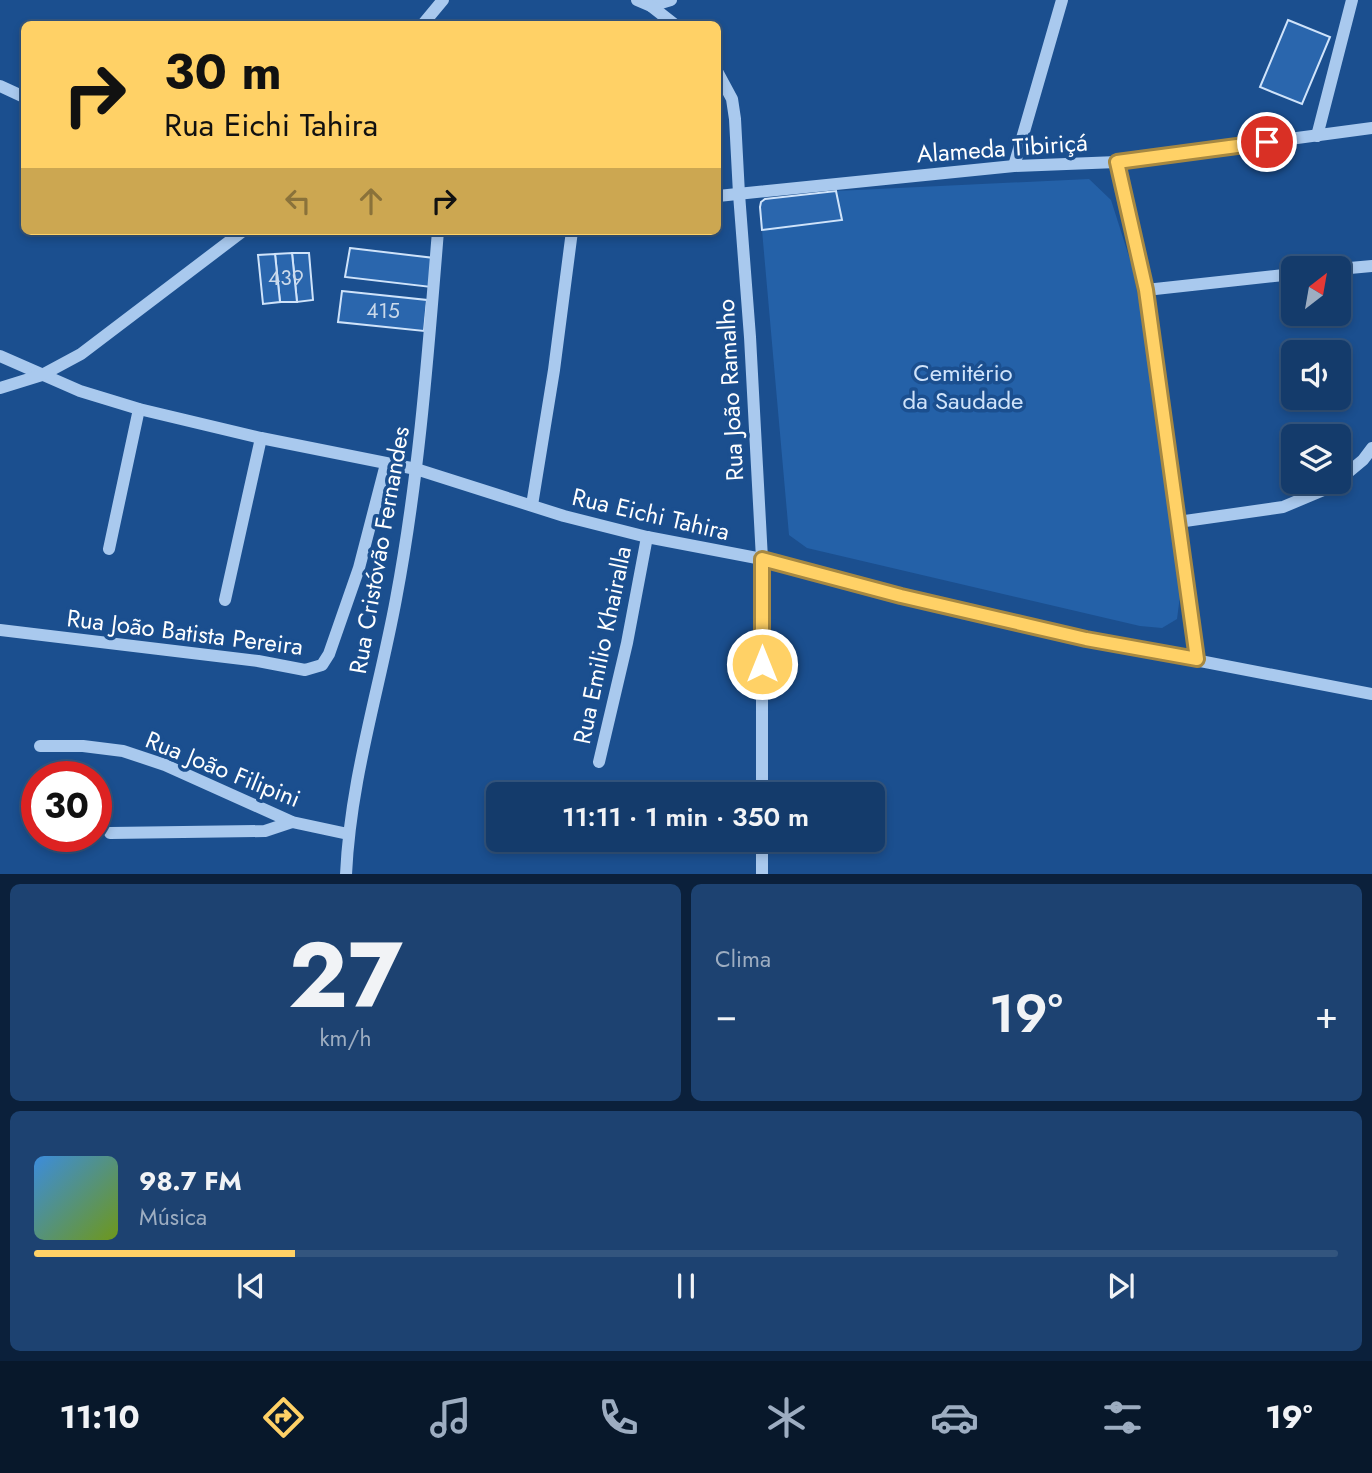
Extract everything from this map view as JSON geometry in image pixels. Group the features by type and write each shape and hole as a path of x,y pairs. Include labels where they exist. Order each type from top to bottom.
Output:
{"street":[{"path":"426,21 443,0"},
{"path":"637,0 651,6 670,21"},
{"path":"651,6 671,0"},
{"path":"1014,166 1062,0"},
{"path":"1317,136 1352,0"},
{"name":"Rua João Ramalho","path":"721,79 732,99 736,119 738,194 750,337 762,559 762,782"},
{"path":"0,86 21,96"},
{"name":"Alameda Tibiriçá","path":"721,196 1014,166 1117,162 1372,128"},
{"path":"1117,162 1146,290 1197,659"},
{"path":"0,388 42,374 81,354 238,235"},
{"name":"Rua Cristóvão Fernandes","path":"346,874 348,834 396,599 416,468 439,235"},
{"path":"533,505 571,235"},
{"path":"1351,268 1372,266"},
{"path":"1146,290 1281,275"},
{"name":"Rua Eichi Tahira","path":"0,356 80,391 139,409 261,438 416,468 564,516 646,537 762,559 901,596 1073,636 1372,693"},
{"path":"109,550 139,409"},
{"path":"225,600 261,438"},
{"path":"1351,470 1372,448"},
{"name":"Rua João Batista Pereira","path":"0,630 258,661 305,670 322,664 329,654 359,568 386,464"},
{"path":"1178,522 1283,507 1313,494"},
{"name":"Rua Emilio Khairalla","path":"599,762 627,643 646,537"},
{"name":"Rua João Filipini","path":"40,746 83,746 123,751 165,765 292,822 348,834"},
{"path":"112,833 265,831 292,822"},
{"path":"762,852 762,874"}],"green space":[{"name":"Cemitério da Saudade","path":"1089,179 1111,200 1132,266 1145,333 1180,596 1177,619 1162,628 1140,626 807,548 789,535 762,230 842,220 836,191"}],"building":[{"path":"1288,20 1330,37 1302,104 1260,87"},
{"path":"836,191 842,220 762,230 760,207 765,199"},
{"path":"350,248 434,258 431,287 345,277"},
{"path":"292,253 309,253 313,300 297,302"},
{"path":"292,253 297,302 280,302 275,254"},
{"path":"275,254 280,302 263,304 258,255"},
{"path":"342,291 427,300 424,331 338,322"}],"route":[{"path":"762,664 762,559 901,596 1086,639 1197,659 1146,290 1117,162 1267,142"}]}
